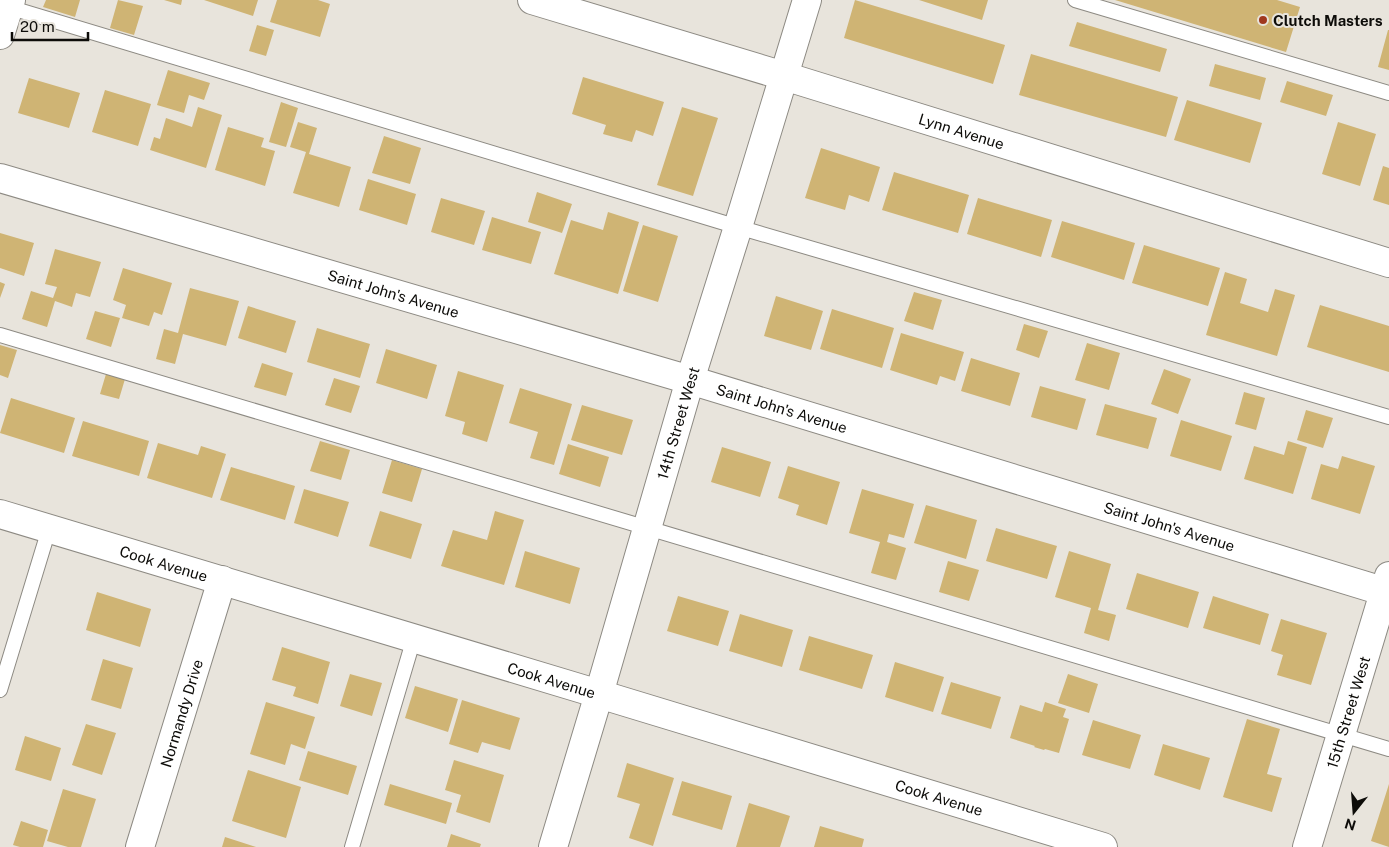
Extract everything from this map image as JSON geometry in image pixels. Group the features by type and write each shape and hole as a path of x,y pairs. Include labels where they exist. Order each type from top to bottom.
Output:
{"street":[{"name":"Lynn Avenue","path":"532,0 784,76 1389,264"},
{"name":"14th Street West","path":"553,847 690,380 807,0"},
{"path":"0,35 6,4"},
{"name":"Saint John's Avenue","path":"0,178 1387,587"},
{"name":"Cook Avenue","path":"0,514 1103,847"},
{"name":"Normandy Drive","path":"140,847 222,580"},
{"name":"15th Street West","path":"1307,847 1387,587"}],"lane":[{"path":"1075,0 1389,93"},
{"path":"6,4 738,226 1389,417"},
{"path":"0,335 1389,749"},
{"path":"0,690 49,529"},
{"path":"352,847 414,638"}],"building":[{"path":"46,0 80,0 75,17 43,7"},
{"path":"118,0 143,6 134,35 110,28"},
{"path":"164,0 182,0 181,5"},
{"path":"204,0 258,0 253,16"},
{"path":"277,0 318,0 330,4 320,37 270,22"},
{"path":"855,0 1005,45 993,84 844,38"},
{"path":"919,0 988,0 982,20"},
{"path":"1115,0 1277,0 1300,7 1286,52"},
{"path":"1077,22 1167,49 1160,72 1069,46"},
{"path":"257,25 274,30 266,56 249,51"},
{"path":"1389,30 1389,70 1378,67"},
{"path":"1031,54 1178,97 1166,137 1019,95"},
{"path":"1215,64 1266,78 1260,100 1209,86"},
{"path":"168,70 210,83 204,100 189,95 184,113 157,105"},
{"path":"583,77 664,102 653,136 636,130 632,142 603,134 606,125 572,114"},
{"path":"29,78 80,93 69,128 18,113"},
{"path":"1287,81 1333,95 1326,116 1280,102"},
{"path":"105,90 151,104 138,146 92,132"},
{"path":"1187,100 1262,123 1250,163 1174,140"},
{"path":"281,102 298,108 286,147 269,142"},
{"path":"198,107 222,115 206,168 150,150 154,137 160,139 166,118 192,127"},
{"path":"682,107 718,118 693,196 657,185"},
{"path":"298,122 317,128 309,154 351,167 339,207 293,193 306,152 290,147"},
{"path":"1338,122 1376,134 1360,186 1322,174"},
{"path":"228,127 264,138 261,147 275,151 265,186 215,170"},
{"path":"384,136 421,148 410,184 372,173"},
{"path":"821,148 880,167 869,202 849,195 845,210 805,198"},
{"path":"1383,166 1389,168 1389,205 1373,200"},
{"path":"894,172 969,195 958,233 882,210"},
{"path":"368,179 416,194 407,225 359,210"},
{"path":"537,192 572,204 562,233 528,222"},
{"path":"441,198 485,211 474,245 431,232"},
{"path":"978,198 1052,220 1041,257 967,234"},
{"path":"608,212 639,222 618,294 554,274 571,220 603,230"},
{"path":"492,217 541,232 531,264 482,250"},
{"path":"1062,221 1135,243 1124,280 1051,257"},
{"path":"643,225 678,236 658,302 623,291"},
{"path":"0,233 34,243 24,276 0,268"},
{"path":"1144,245 1220,268 1208,306 1132,283"},
{"path":"55,249 101,262 90,297 76,293 72,307 55,301 47,327 22,319 31,291 53,298 57,287 45,284"},
{"path":"123,268 172,283 162,315 154,312 149,326 122,318 126,305 113,300"},
{"path":"1225,272 1247,279 1240,303 1268,312 1275,289 1295,295 1277,356 1206,335"},
{"path":"0,282 5,284 0,298"},
{"path":"190,288 239,301 226,346 183,334 175,364 156,359 164,329 178,333"},
{"path":"914,292 942,300 933,330 904,321"},
{"path":"776,296 823,311 811,350 764,336"},
{"path":"1320,305 1389,326 1389,372 1307,347"},
{"path":"248,306 296,321 286,353 238,338"},
{"path":"832,309 894,328 882,368 820,349"},
{"path":"95,311 120,318 111,347 86,339"},
{"path":"1024,324 1048,331 1039,358 1016,350"},
{"path":"317,328 370,344 360,378 307,362"},
{"path":"901,333 964,352 955,381 940,376 937,385 890,370"},
{"path":"1087,343 1120,353 1109,390 1075,380"},
{"path":"0,345 17,350 8,378 0,375"},
{"path":"386,349 437,365 427,399 376,383"},
{"path":"971,358 1020,373 1010,406 961,391"},
{"path":"262,363 293,373 286,396 254,387"},
{"path":"1164,369 1191,379 1178,414 1151,404"},
{"path":"458,371 504,385 487,442 462,434 465,422 445,416"},
{"path":"106,374 125,379 119,399 100,394"},
{"path":"334,378 360,386 351,413 325,405"},
{"path":"1040,386 1086,399 1077,430 1031,417"},
{"path":"520,388 572,404 554,465 530,458 538,432 509,423"},
{"path":"1244,392 1265,398 1256,430 1235,424"},
{"path":"11,398 75,418 64,453 0,433"},
{"path":"1105,404 1157,418 1148,449 1096,435"},
{"path":"582,405 633,420 622,455 571,440"},
{"path":"1306,410 1333,418 1323,448 1297,440"},
{"path":"1181,420 1232,436 1221,471 1170,456"},
{"path":"83,421 149,441 139,476 72,456"},
{"path":"320,441 350,450 341,480 310,471"},
{"path":"1288,441 1307,447 1293,494 1244,479 1254,446 1284,455"},
{"path":"158,443 198,455 201,446 226,454 212,498 147,478"},
{"path":"568,444 609,457 600,487 559,474"},
{"path":"722,447 771,462 760,497 711,482"},
{"path":"1342,456 1375,466 1360,514 1311,499 1321,464 1338,469"},
{"path":"392,460 422,469 412,502 382,493"},
{"path":"788,466 840,482 827,525 796,515 799,505 778,498"},
{"path":"231,467 295,486 285,520 220,500"},
{"path":"304,489 349,502 338,537 294,523"},
{"path":"862,489 914,504 904,538 889,534 887,542 906,548 896,580 871,573 880,542 849,533"},
{"path":"926,505 977,520 966,559 914,543"},
{"path":"380,511 422,524 411,559 369,546"},
{"path":"495,511 524,520 504,585 441,566 453,530 487,540"},
{"path":"996,528 1057,546 1047,579 986,561"},
{"path":"525,551 580,568 570,604 515,587"},
{"path":"1069,551 1111,564 1098,610 1116,615 1109,641 1084,633 1091,608 1055,597"},
{"path":"948,561 979,570 969,601 939,592"},
{"path":"1137,573 1199,592 1188,628 1126,609"},
{"path":"97,592 151,609 140,647 86,630"},
{"path":"678,596 729,611 718,646 667,631"},
{"path":"1213,596 1269,614 1260,645 1203,628"},
{"path":"740,614 793,630 782,667 729,651"},
{"path":"1281,619 1327,633 1311,685 1277,675 1283,655 1271,651"},
{"path":"809,636 873,655 862,689 799,670"},
{"path":"282,647 330,662 318,704 293,696 296,687 272,680"},
{"path":"103,659 133,668 121,709 91,700"},
{"path":"895,662 944,677 933,712 885,697"},
{"path":"350,674 382,683 372,716 340,706"},
{"path":"1068,674 1098,684 1089,713 1058,703"},
{"path":"951,682 1001,697 991,729 941,714"},
{"path":"415,686 458,699 448,732 405,718"},
{"path":"462,700 520,718 510,750 482,742 478,753 449,744"},
{"path":"266,702 315,717 305,749 291,744 285,765 250,754"},
{"path":"1045,702 1066,709 1063,717 1069,719 1059,753 1034,747 1010,738 1020,705 1042,712"},
{"path":"1247,719 1280,729 1267,774 1282,778 1272,812 1223,797"},
{"path":"1093,720 1141,735 1130,769 1082,755"},
{"path":"86,724 116,733 102,775 72,765"},
{"path":"25,736 61,748 51,781 15,770"},
{"path":"1163,744 1210,758 1200,790 1154,775"},
{"path":"308,751 357,766 348,795 299,780"},
{"path":"454,760 504,775 490,823 456,812 461,795 445,790"},
{"path":"627,763 674,778 653,846 629,838 640,804 617,797"},
{"path":"248,770 301,787 286,838 232,821"},
{"path":"682,781 732,796 722,830 672,815"},
{"path":"390,784 452,803 446,824 384,805"},
{"path":"1389,784 1389,847 1371,841"},
{"path":"63,789 96,799 81,847 68,847 47,841"},
{"path":"749,803 790,816 780,847 736,847"},
{"path":"21,821 48,830 43,847 20,847 13,845"},
{"path":"820,826 864,839 862,847 814,847"},
{"path":"451,834 481,844 480,847 447,847"},
{"path":"225,837 256,847 222,847"}],"place":[{"name":"Clutch Masters","path":"1263,20"}]}
